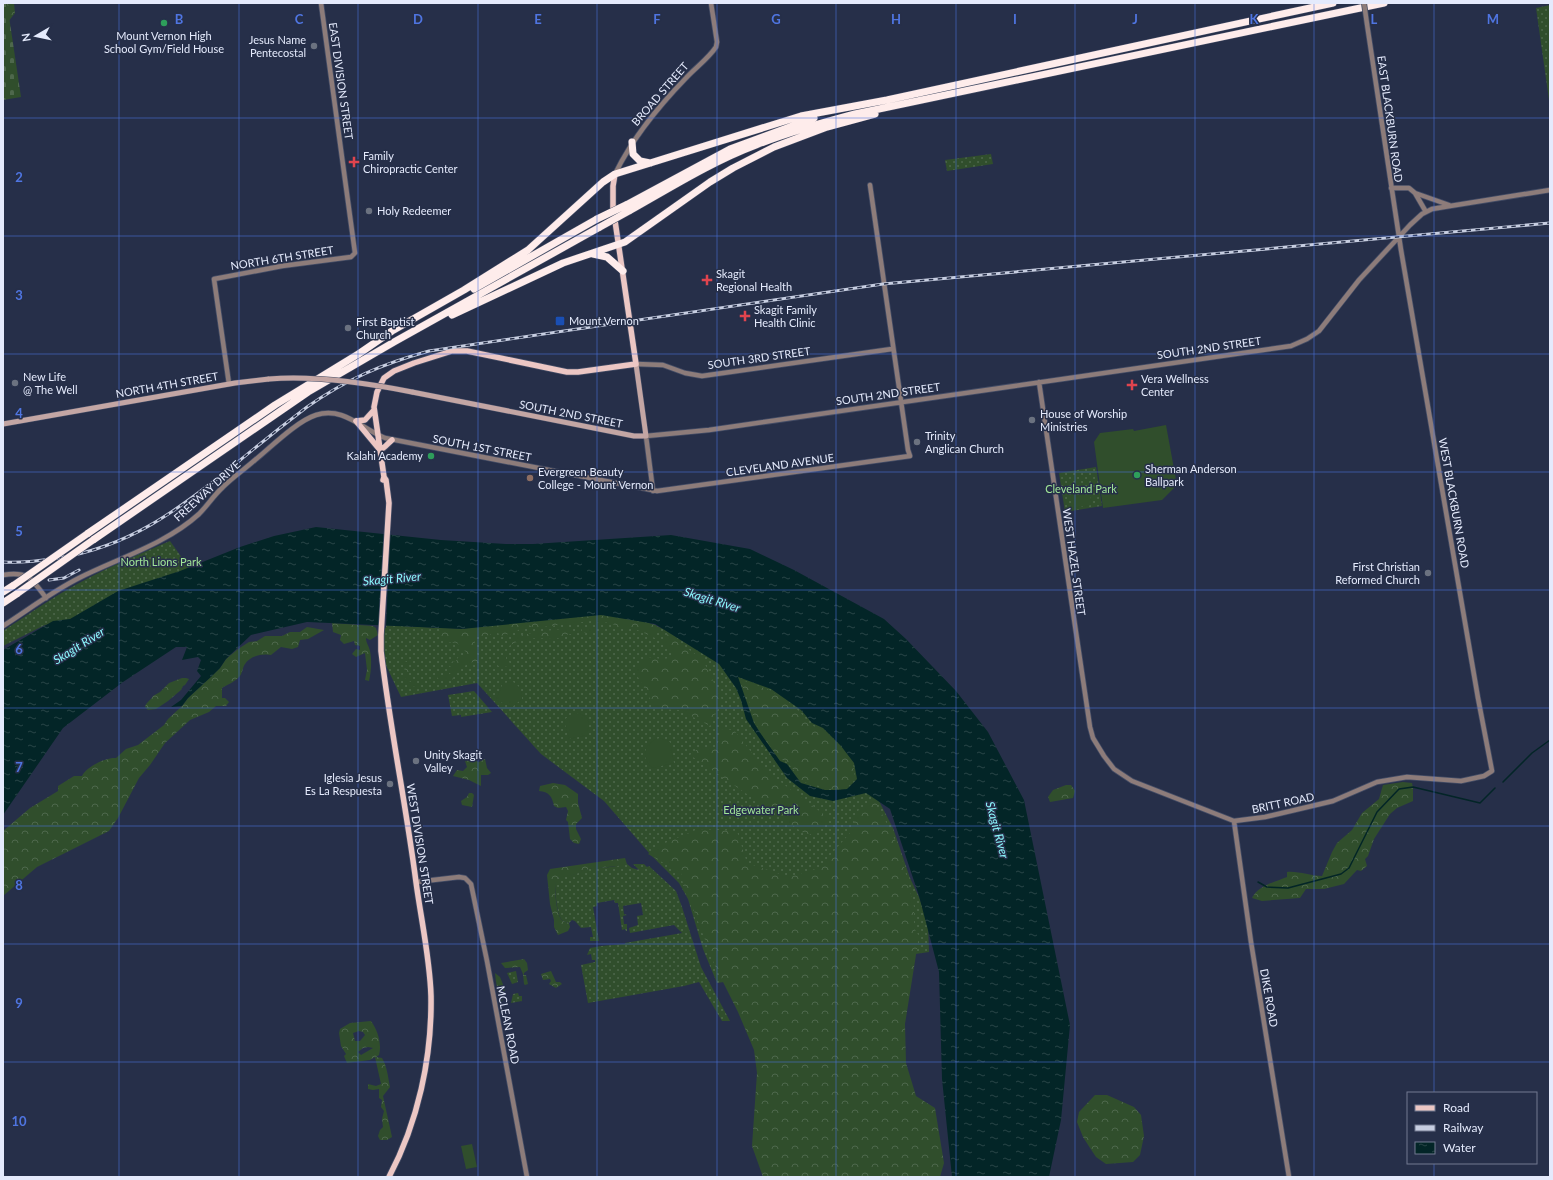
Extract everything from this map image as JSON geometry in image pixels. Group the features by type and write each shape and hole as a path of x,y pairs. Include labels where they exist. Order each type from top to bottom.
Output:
{"highway":[{"path":"357,355 392,331 464,290 528,250 603,182 616,174 800,116 839,110 1333,3"},
{"path":"3,592 241,427 357,355 598,223 718,162 755,145 810,125 855,114 1384,3"},
{"path":"422,327 439,321 563,263 625,242 710,182 733,168 774,147 827,127 946,95"},
{"path":"627,208 730,149 839,110"},
{"path":"632,142 633,154 640,160 650,163"},
{"path":"3,603 308,392 377,351 422,327 598,223"},
{"path":"585,255 596,254 607,257 623,271"}],"main road":[{"name":"BROAD STREET","path":"616,174 613,200 636,364"},
{"name":"SOUTH 3RD STREET","path":"374,410 377,392 384,378 394,371 452,352 468,351 567,372 578,372 636,364"},
{"path":"636,364 646,436"},
{"name":"NORTH 4TH STREET","path":"3,424 229,384 269,379 302,378 336,381"},
{"name":"SOUTH 2ND STREET","path":"336,381 412,392 634,436 646,436"},
{"path":"356,421 365,420 374,410"},
{"name":"WEST DIVISION STREET","path":"374,410 384,477 386,480 389,497 381,631 382,651 431,996 429,1039 416,1110 404,1145 389,1177"},
{"path":"356,421 380,450 384,449 386,444 392,440"}],"street":[{"name":"EAST DIVISION STREET","path":"321,3 349,201 355,249 353,256"},
{"name":"BROAD STREET","path":"616,174 632,142 667,97 716,47 717,42 711,3"},
{"name":"EAST BLACKBURN ROAD","path":"1364,3 1399,237"},
{"path":"870,185 900,402"},
{"path":"1391,188 1409,188 1415,193 1450,206"},
{"path":"1415,193 1426,212 1432,209 1550,190"},
{"name":"SOUTH 2ND STREET","path":"646,436 709,430 1291,346 1307,339 1319,331 1359,280 1412,223 1426,212"},
{"name":"WEST BLACKBURN ROAD","path":"1399,237 1478,698 1492,771"},
{"name":"NORTH 6TH STREET","path":"229,384 214,279 353,256"},
{"name":"SOUTH 3RD STREET","path":"636,364 663,365 685,373 702,376 892,349"},
{"name":"WEST HAZEL STREET","path":"1039,382 1090,727 1096,743"},
{"name":"CLEVELAND AVENUE","path":"653,491 910,456 900,402"},
{"name":"FREEWAY DRIVE","path":"3,626 78,578 173,534 199,514 223,487 303,421 316,414 334,413 356,421 370,432 378,435"},
{"name":"SOUTH 1ST STREET","path":"378,435 392,440 653,491"},
{"path":"646,436 653,491"},
{"path":"3,575 21,574 30,577 46,598"},
{"name":"BRITT ROAD","path":"1096,743 1114,769 1132,781 1234,821 1252,820 1318,806 1377,782 1407,777 1461,781 1484,776 1492,771"},
{"name":"DIKE ROAD","path":"1234,821 1251,942 1289,1177"},
{"name":"MCLEAN ROAD","path":"416,882 448,877 459,877 465,878 471,884 527,1177"}],"green space":[{"path":"3,3 14,3 15,13 8,22"},
{"path":"3,3 7,3 21,97 3,100"},
{"path":"1550,5 1550,107 1536,8"},
{"path":"991,154 993,164 947,171 945,160"},
{"name":"Sherman Anderson Ballpark","path":"1166,425 1177,485 1162,500 1103,508 1094,442 1100,433 1133,429 1134,431"},
{"name":"Cleveland Park","path":"1096,467 1102,506 1065,512 1059,473"},
{"path":"1090,494 1092,505 1072,508 1071,497"},
{"name":"North Lions Park","path":"170,541 190,569 78,620 45,625 3,646 3,631 51,599 71,587 125,560"},
{"name":"Edgewater Park","path":"581,613 604,614 644,621 728,655 850,745 893,828 910,878 928,922 929,952 717,983 703,949 688,899 679,883 650,854 604,801 541,754 477,683 401,697 382,657 381,625 462,629"},
{"path":"601,615 656,625 658,630 655,638 633,628 624,629 610,623 591,621 534,628 527,624 517,631 499,636 498,631 493,631 490,635 478,635 475,637 475,646 481,668 479,668 478,661 475,661 462,667 456,672 452,680 444,679 440,681 437,677 450,674 453,668 448,665 449,662 456,661 459,656 462,661 467,653 457,643 446,642 440,638 439,635 444,628 462,629"},
{"path":"332,623 373,626 376,628 378,635 370,640 366,638 371,658 369,681 365,680 367,670 365,653 356,657 352,654 356,649 360,650 360,646 355,645 354,641 344,644 340,640 341,635 333,632"},
{"path":"307,627 324,630 308,639 300,640 298,647 292,649 281,647 271,655 268,654 253,657 247,661 240,676 235,681 222,688 222,698 225,698 229,702 226,706 216,706 209,712 190,720 165,743 139,778 118,818 109,831 37,867 3,896 3,831 30,808 58,791 58,786 74,776 82,776 88,769 97,763 107,759 116,758 126,749 138,745 164,725 188,698 220,668 226,659 238,649 249,642 257,641 265,636 282,636 290,632 300,632"},
{"path":"570,628 573,631 571,634 565,635 562,640 555,637 552,639 540,638 520,641 509,646 508,644 511,640 526,634"},
{"path":"581,628 594,628 595,631 583,633"},
{"path":"668,634 703,660 722,700 710,726 680,710 656,709 634,670 645,658 651,657 663,659 671,657 671,649 662,640"},
{"path":"506,656 506,660 510,663 511,667 498,666 501,658"},
{"path":"404,661 407,662 411,671 408,674 409,681 417,685 417,687 408,686 405,678"},
{"path":"182,678 189,679 181,690 168,701 156,709 148,710 145,707 153,696 160,692 169,683"},
{"path":"739,679 770,690 799,711 811,725 823,730 841,748 853,764 855,778 846,788 835,790 803,782 787,762 780,759 754,721 749,701"},
{"path":"513,682 520,689 522,699 512,707 496,700 503,683"},
{"path":"474,691 492,712 461,717 461,715 452,716 448,695"},
{"path":"579,713 586,717 589,722 587,735 569,739 564,720 572,714"},
{"path":"721,729 734,730 766,771 830,819 808,836 690,755 700,747 717,747"},
{"path":"660,738 670,742 674,763 653,768 646,760 646,750 651,743"},
{"path":"485,759 487,768 491,773 488,775 481,775 481,786 469,780 453,776 457,770 463,771 467,767 465,761 473,760 479,762"},
{"path":"1403,782 1412,783 1413,801 1397,808 1390,814 1374,839 1368,856 1365,859 1367,866 1361,871 1357,870 1344,884 1324,889 1306,889 1300,898 1262,901 1252,898 1263,887 1287,877 1287,872 1322,876 1337,843 1352,830 1362,813 1379,799 1383,785"},
{"path":"553,783 565,785 578,794 578,803 582,818 576,824 576,829 581,839 579,844 574,843 570,839 568,822 566,820 568,811 566,807 558,808 554,806 550,795 539,791 540,786"},
{"path":"1066,785 1071,785 1075,791 1073,798 1050,802 1048,797 1053,790"},
{"path":"469,793 474,795 472,807 462,805 461,801 467,797"},
{"path":"875,800 900,850 914,907 914,928 919,936 905,1024 906,1063 916,1096 935,1108 944,1163 940,1177 763,1177 752,1146 757,1073 754,1050 738,1012 715,966 694,911 684,890 681,873 648,854 658,846 698,829 737,831 747,863 789,877 819,868 850,833 859,809"},
{"path":"625,858 627,864 589,869 568,877 559,877 556,879 555,894 557,908 563,921 569,923 570,927 568,931 558,935 554,927 550,904 547,875 550,869"},
{"path":"627,864 632,868 639,870 633,864 644,864 647,867 649,866 676,891 701,967 730,1021 722,1021 699,982 588,1003 581,965 595,962 595,960 592,960 591,954 587,955 590,948 625,944 682,933 674,925 630,933 629,928 638,925 637,916 643,915 641,903 623,906 624,914 627,915 623,916 624,924 627,924 627,931 625,929 622,930 618,903 615,903 614,900 597,903 597,906 593,907 599,941 590,941 590,937 593,937 591,927 581,928 575,921 572,920 569,923 563,921 557,908 555,879 573,875 588,869 612,867"},
{"path":"524,959 527,963 528,970 524,973 528,984 525,985 520,967 505,968 501,963"},
{"path":"516,971 518,982 512,984 507,973"},
{"path":"551,971 556,982 560,982 562,984 556,988 549,984 551,981 550,979 543,980 541,974"},
{"path":"495,973 500,977 504,987 500,989 496,982"},
{"path":"496,982 500,989 505,988 500,1005"},
{"path":"518,993 519,996 522,996 522,1001 511,1003 513,994"},
{"path":"371,1021 376,1029 380,1042 380,1051 379,1055 376,1057 382,1058 384,1061 390,1087 383,1096 392,1137 387,1140 380,1140 378,1136 383,1127 382,1119 384,1111 381,1107 382,1100 379,1098 379,1089 368,1089 368,1084 376,1086 381,1084 375,1057 370,1060 347,1063 344,1056 346,1054 341,1046 339,1033 340,1029 350,1023","holes":["359,1031 363,1032 365,1035 360,1041 355,1041 353,1033","363,1048 373,1048 361,1055 358,1052"]},
{"path":"1095,1095 1107,1095 1134,1107 1141,1115 1144,1136 1140,1155 1133,1162 1106,1164 1096,1157 1083,1137 1077,1122 1079,1112"},
{"path":"472,1144 477,1167 466,1169 461,1146"}],"water":[{"name":"Skagit River","path":"316,527 441,540 506,544 533,544 671,535 750,549 794,570 884,619 906,639 956,691 988,732 1024,800 1070,1025 1061,1120 1049,1177 952,1177 942,1079 939,972 919,896 890,809 866,793 833,801 810,796 787,778 746,719 736,688 719,664 655,624 601,615 462,629 307,622 251,635 226,659 212,676 188,698 182,706 171,707 181,700 201,676 197,671 201,660 198,657 182,660 187,647 176,647 123,682 63,728 3,815 3,650 53,621 70,619 118,591 180,571 240,547 274,536","holes":["738,677 771,689 801,710 812,723 823,728 841,746 854,763 857,779 847,789 825,790 801,783 787,764 780,761 754,723"]}],"pier":[{"path":"384,532 390,533 386,628 380,627"}],"waterway":[{"path":"1503,782 1532,753 1550,740"},
{"path":"1258,882 1267,887 1288,888 1341,874 1349,868 1377,812 1399,789 1413,787 1480,803 1495,788"}],"railway":[{"path":"3,562 37,561 84,553 130,536 172,512 233,466 288,421 336,388 380,367 429,351 883,284 1550,223"},
{"path":"49,580 64,578 79,570"}],"place":[{"name":"Mount Vernon High School Gym/Field House","path":"164,23"},
{"name":"Jesus Name Pentecostal","path":"314,46"},
{"name":"Family Chiropractic Center","path":"354,162"},
{"name":"Holy Redeemer","path":"369,211"},
{"name":"Skagit Regional Health","path":"707,280"},
{"name":"Skagit Family Health Clinic","path":"745,316"},
{"name":"Mount Vernon","path":"560,321"},
{"name":"First Baptist Church","path":"348,328"},
{"name":"New Life @ The Well","path":"15,383"},
{"name":"Vera Wellness Center","path":"1132,385"},
{"name":"House of Worship Ministries","path":"1032,420"},
{"name":"Trinity Anglican Church","path":"917,442"},
{"name":"Kalahi Academy","path":"431,456"},
{"name":"Sherman Anderson Ballpark","path":"1137,475"},
{"name":"Evergreen Beauty College - Mount Vernon","path":"530,478"},
{"name":"First Christian Reformed Church","path":"1428,573"},
{"name":"Unity Skagit Valley","path":"416,761"},
{"name":"Iglesia Jesus Es La Respuesta","path":"390,784"}]}
